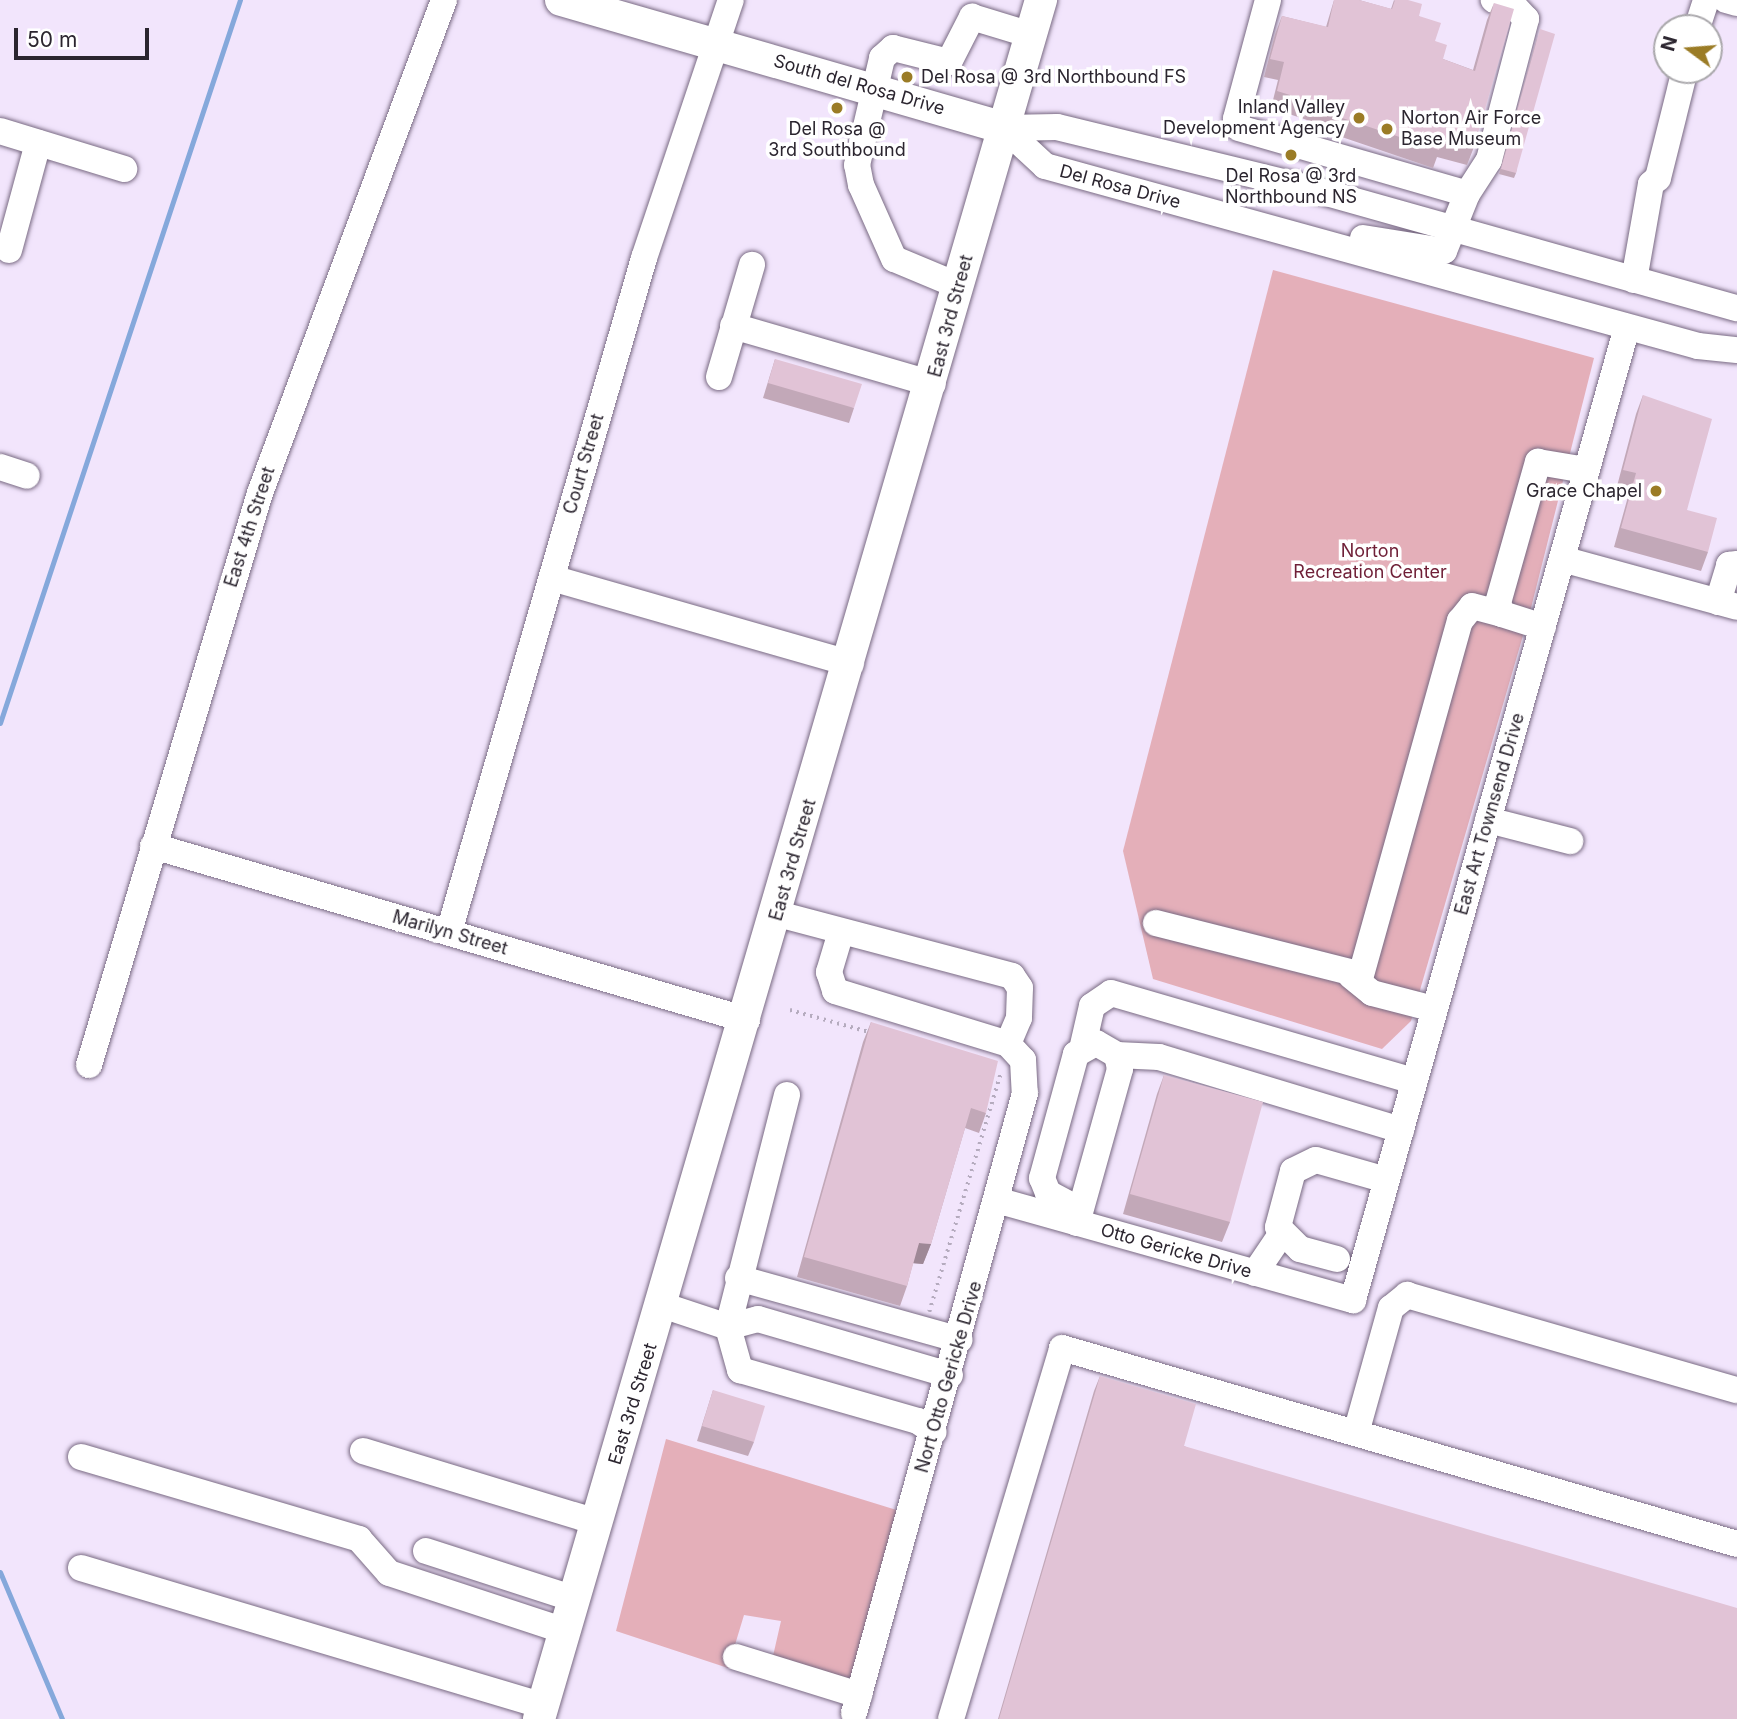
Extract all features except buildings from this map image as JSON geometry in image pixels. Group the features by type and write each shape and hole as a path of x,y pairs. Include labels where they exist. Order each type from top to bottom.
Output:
{"main road":[{"path":"561,0 714,43"},
{"name":"East 3rd Street","path":"541,1713 933,384 1041,0"},
{"name":"South del Rosa Drive","path":"714,43 1004,128"}],"street":[{"name":"East 4th Street","path":"89,1065 260,493 444,0"},
{"name":"Court Street","path":"449,932 552,578 714,43 731,0"},
{"path":"1268,0 1236,119 1239,128 1467,194"},
{"path":"1316,241 1370,239 1434,253 1444,251 1457,229 1467,194 1489,160 1527,19 1513,5 1494,0"},
{"path":"1726,0 1737,3"},
{"path":"959,286 894,259 861,185 858,165 882,58 893,48 953,60 972,18 1031,35"},
{"path":"1634,280 1651,184 1644,178 1646,164 1651,152 1661,149 1681,84"},
{"path":"1004,128 1057,127 1457,229 1737,308"},
{"name":"Del Rosa Drive","path":"1004,128 1045,166 1627,327 1737,350"},
{"path":"0,131 124,169"},
{"path":"9,250 38,143"},
{"path":"719,377 752,265"},
{"path":"733,326 933,384"},
{"name":"East Art Townsend Drive","path":"1353,1300 1627,327"},
{"path":"1502,614 1498,603 1538,462 1586,470"},
{"path":"0,467 27,475"},
{"path":"1562,559 1728,605 1729,565 1737,564"},
{"path":"552,578 851,664"},
{"path":"1351,976 1364,971 1460,621 1472,606 1543,627"},
{"path":"1488,821 1570,841"},
{"name":"Marilyn Street","path":"153,846 747,1020"},
{"path":"778,914 1012,976 1020,988 1019,1018 1008,1044 835,991 829,972 841,932"},
{"path":"1156,923 1351,976 1372,993 1434,1009"},
{"path":"1117,1055 1120,1069 1079,1216 1048,1193 1042,1178 1083,1045 1092,1006 1111,993 1414,1081"},
{"path":"1083,1045 1096,1043 1117,1055 1158,1057 1401,1130"},
{"name":"Nort Otto Gericke Drive","path":"736,1657 856,1704 1000,1201 1025,1093 1023,1060 1008,1044"},
{"path":"787,1095 738,1278 728,1327 740,1370 918,1421 934,1432"},
{"path":"1338,1259 1300,1249 1282,1233 1278,1221 1300,1163 1316,1160 1386,1180"},
{"name":"Otto Gericke Drive","path":"1000,1201 1079,1216 1255,1273 1353,1300"},
{"path":"1255,1273 1282,1233"},
{"path":"738,1278 960,1339"},
{"path":"1356,1433 1391,1308 1407,1295 1737,1390"},
{"path":"662,1305 728,1327 758,1320 950,1375"},
{"path":"951,1719 1062,1348 1737,1544"},
{"path":"363,1451 597,1522"},
{"path":"81,1457 359,1539 389,1573 565,1632"},
{"path":"426,1551 575,1599"},
{"path":"81,1569 541,1713"}],"path":[{"path":"790,1010 883,1036"},
{"path":"924,1330 1002,1068 988,1065"}],"green space":[{"name":"Norton Recreation Center","path":"1273,270 1594,358 1531,608 1411,1021 1382,1049 1153,979 1123,851"},
{"path":"666,1439 903,1512 852,1682 773,1656 781,1621 744,1615 728,1668 616,1631"}],"waterway":[{"path":"0,723 240,0"},
{"path":"0,1572 62,1719"}],"place":[{"name":"Del Rosa @ 3rd Northbound FS","path":"907,77"},
{"name":"Del Rosa @ 3rd Southbound","path":"837,108"},
{"name":"Inland Valley Development Agency","path":"1359,118"},
{"name":"Norton Air Force Base Museum","path":"1387,129"},
{"name":"Del Rosa @ 3rd Northbound NS","path":"1291,155"},
{"name":"Grace Chapel","path":"1656,491"}]}
